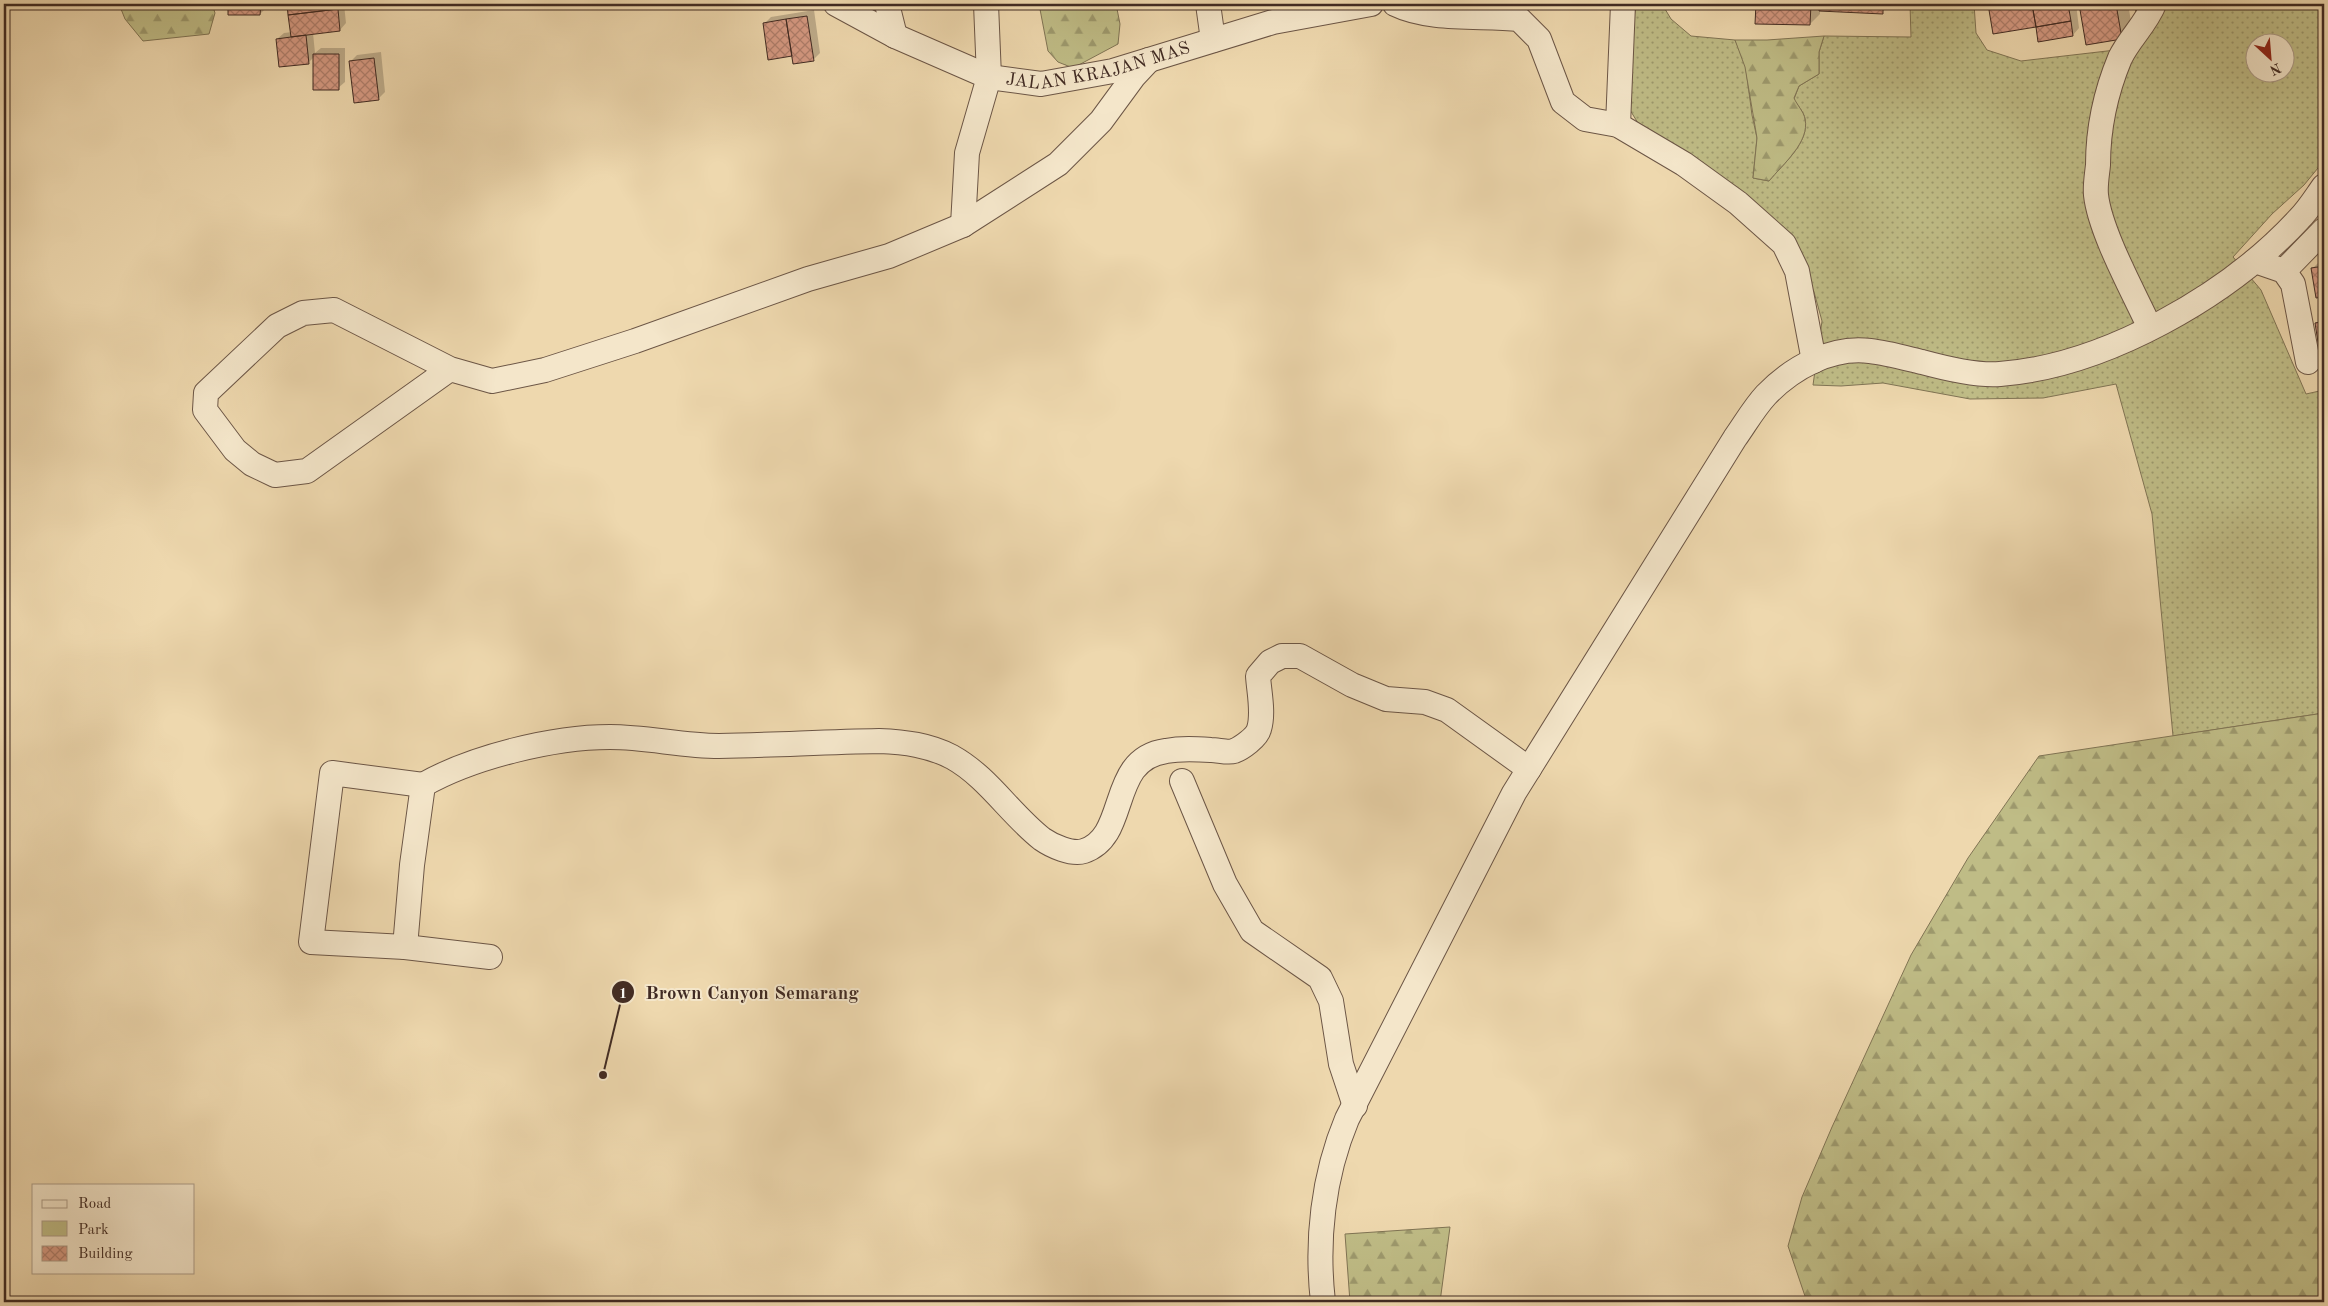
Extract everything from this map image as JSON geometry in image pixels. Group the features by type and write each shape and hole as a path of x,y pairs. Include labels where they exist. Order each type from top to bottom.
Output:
{"street":[{"name":"JALAN KRAJAN MAS","path":"836,4 895,36 989,77 1041,84 1113,71 1273,22 1371,4"},
{"path":"887,4 895,36"},
{"path":"964,225 967,153 989,77 986,4"},
{"path":"1208,4 1213,40"},
{"path":"1395,4 1417,12 1519,19 1539,39 1563,102 1584,119 1618,125 1684,164 1738,203 1784,244 1797,270 1814,361"},
{"path":"1618,125 1624,4"},
{"path":"2150,328 2108,235 2096,195 2097,144 2107,92 2121,56 2151,12 2154,4"},
{"path":"450,370 307,470 275,475 252,464 235,450 205,410 206,393 219,380 277,326 303,313 334,310 450,370 492,382 545,370 635,341 808,279 889,256 964,225 1058,164 1101,121 1148,60"},
{"path":"1323,1302 1321,1239 1326,1187 1336,1145 1355,1106 1514,793 1735,438 1765,397 1786,376 1814,361 1838,352 1868,351 1946,368 1997,375 2036,371 2076,360 2150,328 2212,292 2255,261 2300,218 2324,186"},
{"path":"2284,271 2324,230"},
{"path":"2255,261 2284,271 2293,284 2308,362"},
{"path":"490,957 405,947 310,942 332,773 423,785 446,772 503,754 538,746 608,737 642,738 676,744 719,746 879,741 903,742 933,748 954,758 973,772 1042,839 1062,850 1084,851 1098,842 1108,829 1131,770 1145,758 1163,751 1185,748 1233,751 1249,742 1259,730 1261,714 1258,676 1270,662 1282,656 1300,656 1352,685 1386,699 1425,702 1447,710 1528,770"},
{"path":"1182,781 1224,884 1252,931 1320,978 1331,1001 1341,1064 1355,1106"},
{"path":"405,947 412,865 423,785"}],"green space":[{"path":"119,4 212,4 215,13 209,34 143,41 125,19"},
{"path":"1039,4 1116,4 1120,24 1118,44 1073,68 1058,62 1048,51"},
{"path":"1636,4 1662,4 1671,19 1691,36 1735,40 1745,62 1757,138 1753,178 1769,181 1794,152 1803,136 1805,119 1794,99 1799,86 1819,74 1819,52 1824,36 1911,37 1910,4 1974,4 1976,33 1987,50 2021,61 2133,48 2136,4 2324,4 2324,168 2318,168 2304,185 2272,214 2233,257 2261,290 2306,394 2324,390 2324,713 2173,736 2152,514 2116,384 2043,398 1970,399 1883,383 1841,386 1813,385 1822,321 1814,292 1787,235 1641,128 1630,110"},
{"path":"1824,36 1819,52 1819,74 1799,86 1794,98 1805,119 1805,128 1799,144 1788,160 1769,181 1753,178 1757,138 1745,67 1735,40"},
{"path":"2324,713 2324,1302 1807,1302 1788,1246 1802,1197 1911,955 1968,858 2039,756"},
{"path":"1450,1227 1440,1302 1350,1302 1345,1234"}],"building":[{"path":"228,4 261,4 260,15 228,15"},
{"path":"287,4 337,4 338,9 288,15"},
{"path":"1756,4 1811,4 1810,25 1755,24"},
{"path":"1820,4 1883,4 1883,14 1819,11"},
{"path":"1988,4 2032,4 2036,27 1993,34"},
{"path":"2032,4 2068,4 2071,21 2036,27"},
{"path":"2079,4 2116,4 2122,39 2086,45"},
{"path":"338,9 340,31 291,37 288,15"},
{"path":"807,16 814,61 793,64 786,19"},
{"path":"786,19 792,56 768,60 763,23"},
{"path":"2071,21 2073,36 2038,42 2036,27"},
{"path":"306,35 309,64 279,67 276,39"},
{"path":"313,54 339,54 339,90 313,90"},
{"path":"374,58 379,100 354,103 349,61"},
{"path":"2324,266 2324,297 2316,298 2311,268"},
{"path":"2324,321 2324,341 2318,342 2315,323"},
{"path":"2324,341 2324,360 2321,360 2318,342"}],"place":[{"name":"Brown Canyon Semarang","path":"603,1075"}]}
